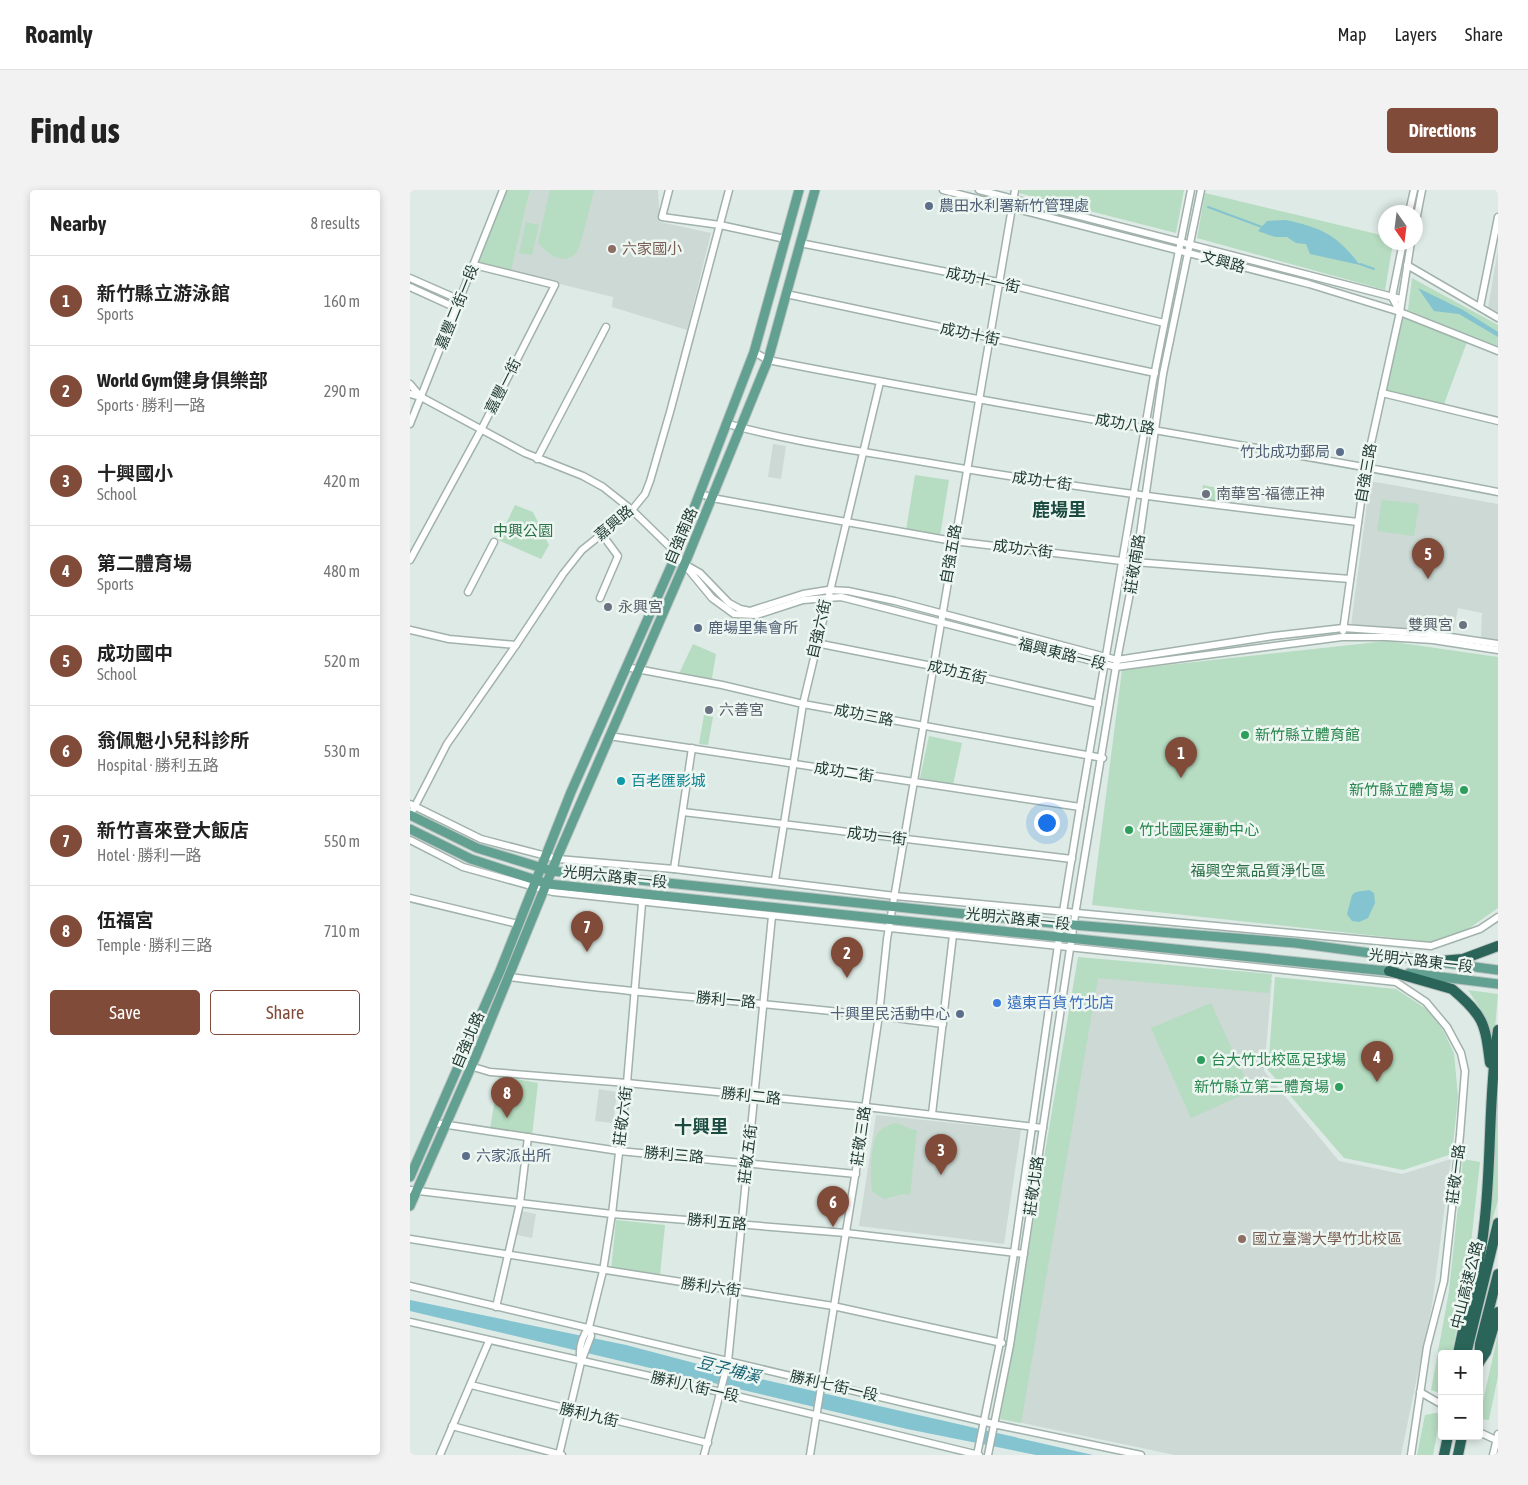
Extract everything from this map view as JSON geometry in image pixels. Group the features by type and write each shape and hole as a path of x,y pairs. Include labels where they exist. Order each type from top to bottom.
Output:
{"highway":[{"path":"1430,962 1462,959 1498,946"},
{"path":"1389,971 1452,989 1472,1007 1481,1017 1485,1030 1492,1079"},
{"path":"1459,1350 1475,1284 1484,1227 1492,1079 1498,1030"},
{"name":"中山高速公路","path":"1467,1350 1498,1223"},
{"name":"中山高速公路","path":"1480,1350 1498,1274"},
{"path":"1483,1357 1498,1312"},
{"path":"1440,1455 1442,1440"},
{"path":"1444,1455 1447,1440"},
{"path":"1458,1455 1461,1440"}],"main road":[{"name":"自強南路","path":"534,884 571,792 676,555 728,424 754,352 799,190"},
{"name":"自強南路","path":"546,887 712,498 768,360 815,190"},
{"name":"光明六路東一段","path":"411,811 477,848 552,871 1060,924 1295,943 1498,970"},
{"name":"光明六路東一段","path":"410,830 471,859 546,887 1071,944 1389,971 1498,984"},
{"name":"自強北路","path":"410,1177 460,1063 534,884"},
{"name":"自強北路","path":"410,1206 413,1191 446,1126 510,977 546,887"}],"street":[{"name":"嘉豐二街一段","path":"410,424 503,190"},
{"path":"669,190 662,217 720,225 785,239"},
{"name":"嘉興路","path":"411,811 447,744 563,574 582,550 632,510 645,494 729,190"},
{"name":"文興路","path":"943,190 1309,284 1400,312 1498,350"},
{"name":"文興路","path":"979,190 1191,243 1401,299"},
{"name":"自強五路","path":"890,924 953,541 1010,208 1015,190"},
{"name":"莊敬南路","path":"1058,942 1145,428 1191,190"},
{"name":"莊敬南路","path":"1071,944 1103,758 1117,660 1136,562 1154,430 1201,190"},
{"path":"1411,205 1414,190"},
{"path":"1419,205 1422,190"},
{"path":"1480,308 1498,217"},
{"name":"成功十一街","path":"800,243 998,282 1164,323"},
{"path":"1400,312 1392,297 1401,250"},
{"name":"自強三路","path":"1342,637 1366,466 1400,312 1410,250"},
{"name":"嘉豐一街","path":"410,560 481,430 555,284 474,265"},
{"path":"1407,265 1498,318"},
{"path":"410,278 460,300"},
{"path":"410,287 456,308"},
{"name":"成功十街","path":"786,294 1155,373"},
{"path":"537,459 606,328"},
{"name":"成功八路","path":"754,352 768,360 880,382 1366,466 1498,492"},
{"name":"自強六街","path":"775,880 802,704 827,593 880,382"},
{"path":"410,384 421,397"},
{"path":"1382,393 1498,421"},
{"path":"410,394 421,397"},
{"name":"福興東路一段","path":"421,397 537,459 583,476 603,487 632,510 676,555 693,578 712,598 734,614 757,615 827,593 848,591 895,601 941,614 1106,662 1116,667 1342,637 1432,640 1498,650"},
{"name":"成功七街","path":"728,424 862,452 966,470 1145,496 1358,522"},
{"name":"成功六街","path":"700,493 712,498 953,541 1122,561 1350,579"},
{"path":"600,598 618,556 601,533"},
{"path":"468,592 494,542"},
{"name":"福興東路一段","path":"827,593 1106,662 1273,636 1344,628 1430,634 1498,644"},
{"path":"410,630 449,639 516,645"},
{"name":"成功五街","path":"816,642 1098,704"},
{"name":"成功三路","path":"626,667 722,685 802,704 1103,758"},
{"name":"成功二街","path":"609,736 1080,807"},
{"path":"674,869 692,748"},
{"name":"光明六路東一段","path":"411,811 481,839 558,859 674,869 895,896 1076,914 1431,946 1480,930 1498,917"},
{"name":"成功一街","path":"683,812 1072,859"},
{"path":"410,840 463,866 534,884"},
{"name":"光明六路東一段","path":"546,887 642,903 772,916 890,924 953,935 1058,942"},
{"path":"410,898 518,924"},
{"name":"莊敬六街","path":"589,1327 603,1271 612,1214 627,1083 642,903"},
{"name":"莊敬五街","path":"721,1393 728,1362 746,1161 765,1004 772,916"},
{"name":"莊敬三路","path":"815,1415 856,1174 890,924"},
{"path":"1277,933 1295,943"},
{"path":"932,1114 953,935"},
{"name":"莊敬北路","path":"978,1455 982,1425 1000,1342 1014,1253 1058,942"},
{"name":"光明六路東一段","path":"1071,944 1396,982"},
{"name":"莊敬北路","path":"989,1452 1010,1345 1071,944"},
{"name":"勝利一路","path":"510,977 635,992 879,1015 943,1024"},
{"name":"莊敬一路","path":"1396,982 1426,1002 1447,1027 1461,1052 1465,1071 1444,1281 1427,1347 1411,1455"},
{"name":"勝利二路","path":"460,1063 471,1068 490,1072 627,1083 866,1107 1043,1128"},
{"name":"勝利三路","path":"434,1123 619,1151 746,1161 856,1174"},
{"path":"496,1306 520,1203 528,1137"},
{"name":"勝利五路","path":"413,1191 612,1214 846,1233 1024,1254"},
{"name":"勝利六街","path":"410,1239 833,1306 1010,1345"},
{"name":"勝利七街一段","path":"410,1286 589,1327 728,1362 822,1382 982,1425 1141,1455"},
{"name":"勝利八街一段","path":"410,1322 815,1415 978,1455"},
{"path":"452,1426 561,1455 589,1327"},
{"path":"440,1455 489,1341"},
{"name":"勝利九街","path":"470,1385 570,1411 708,1443"},
{"path":"1420,1392 1438,1402"},
{"path":"704,1455 721,1393"},
{"path":"810,1455 815,1415"},
{"path":"1483,1433 1497,1437 1493,1455"}],"shaded area":[{"name":"六家國小","path":"530,190 658,190 660,222 711,233 687,330 612,307 613,297 511,272"},
{"path":"1498,249 1498,313 1488,308"},
{"path":"773,444 786,446 781,479 768,477"},
{"path":"1370,481 1498,504 1498,641 1481,638 1482,613 1458,608 1453,634 1351,625"},
{"name":"國立臺灣大學竹北校區","path":"1088,966 1272,980 1264,1071 1339,1161 1402,1174 1451,1159 1432,1305 1401,1455 1175,1455 1013,1421"},
{"path":"599,1089 617,1092 613,1123 595,1121"},
{"path":"876,1115 1021,1130 1004,1244 859,1226"},
{"path":"521,1211 536,1214 532,1238 517,1235"}],"green space":[{"path":"506,190 530,190 511,272 478,263"},
{"path":"550,190 594,190 579,247 572,256 567,258 556,257 538,242"},
{"path":"1020,190 1184,190 1176,233 1019,193"},
{"path":"1205,193 1378,234 1378,250 1392,250 1385,290 1197,238"},
{"path":"526,222 539,225 532,255 519,253"},
{"path":"1412,278 1498,325 1498,348 1408,310"},
{"path":"1400,312 1468,339 1443,407 1382,393"},
{"path":"915,475 949,480 940,536 906,530"},
{"path":"1203,485 1222,489 1219,504 1200,501"},
{"path":"1382,500 1419,504 1414,536 1377,531"},
{"name":"中興公園","path":"515,505 533,512 549,545 541,559 498,540"},
{"name":"福興空氣品質淨化區","path":"1387,641 1498,657 1498,908 1468,929 1432,942 1092,905 1122,670"},
{"path":"693,644 716,654 711,684 677,678"},
{"path":"704,715 713,717 708,745 699,744"},
{"path":"929,736 962,743 953,785 920,778"},
{"path":"1078,957 1272,974 1269,993 1098,978 1021,1423 1000,1419"},
{"path":"1275,977 1396,989 1428,1010 1443,1030 1454,1053 1458,1097 1452,1154 1403,1170 1344,1158 1268,1070"},
{"path":"1468,990 1498,994 1494,1039 1480,1008"},
{"name":"台大竹北校區足球場","path":"1211,1003 1251,1091 1191,1118 1151,1028"},
{"path":"499,1076 538,1083 532,1136 490,1129"},
{"path":"1498,1095 1498,1200 1488,1236 1496,1111"},
{"path":"896,1123 917,1130 910,1195 903,1194 884,1199 873,1192 871,1179 872,1153 880,1131 886,1126"},
{"path":"1463,1159 1480,1162 1469,1261 1453,1350 1438,1350 1449,1291"},
{"path":"616,1220 665,1225 660,1275 611,1270"},
{"path":"1498,1334 1498,1376 1489,1420 1483,1419 1483,1401"},
{"path":"1438,1352 1438,1393 1431,1390"},
{"path":"1438,1413 1438,1428 1433,1455 1417,1455 1425,1415"}],"water":[{"path":"1286,220 1310,226 1328,234 1344,246 1360,265 1310,254 1306,244 1296,243 1287,237 1275,237 1258,231 1267,221"},
{"path":"1418,288 1463,310 1498,332 1498,337 1459,314 1434,311"},
{"path":"1369,890 1374,893 1375,903 1368,918 1359,922 1352,921 1347,914 1352,895 1356,892"},
{"name":"豆子埔溪","path":"410,1300 626,1345 717,1369 1093,1455 1036,1455 907,1429 410,1311"}],"waterway":[{"path":"1208,207 1262,227"},
{"path":"1360,264 1374,269"}],"place":[{"name":"農田水利署新竹管理處","path":"929,206"},
{"name":"六家國小","path":"612,249"},
{"name":"竹北成功郵局","path":"1340,452"},
{"name":"南華宮-福德正神","path":"1206,494"},
{"name":"成功國中","path":"1428,579"},
{"name":"永興宮","path":"608,607"},
{"name":"雙興宮","path":"1463,625"},
{"name":"鹿場里集會所","path":"698,628"},
{"name":"六善宮","path":"709,710"},
{"name":"新竹縣立體育館","path":"1245,735"},
{"name":"新竹縣立游泳館","path":"1181,778"},
{"name":"百老匯影城","path":"621,781"},
{"name":"新竹縣立體育場","path":"1464,790"},
{"name":"竹北國民運動中心","path":"1129,830"},
{"name":"新竹喜來登大飯店","path":"587,952"},
{"name":"World Gym健身俱樂部","path":"847,978"},
{"name":"遠東百貨 竹北店","path":"997,1003"},
{"name":"十興里民活動中心","path":"960,1014"},
{"name":"台大竹北校區足球場","path":"1201,1060"},
{"name":"第二體育場","path":"1377,1082"},
{"name":"新竹縣立第二體育場","path":"1339,1087"},
{"name":"伍福宮","path":"507,1118"},
{"name":"六家派出所","path":"466,1156"},
{"name":"十興國小","path":"941,1175"},
{"name":"翁佩魁小兒科診所","path":"833,1227"},
{"name":"國立臺灣大學竹北校區","path":"1242,1239"}],"district":[{"name":"鹿場里","path":"1059,510"},
{"name":"十興里","path":"701,1127"}]}
